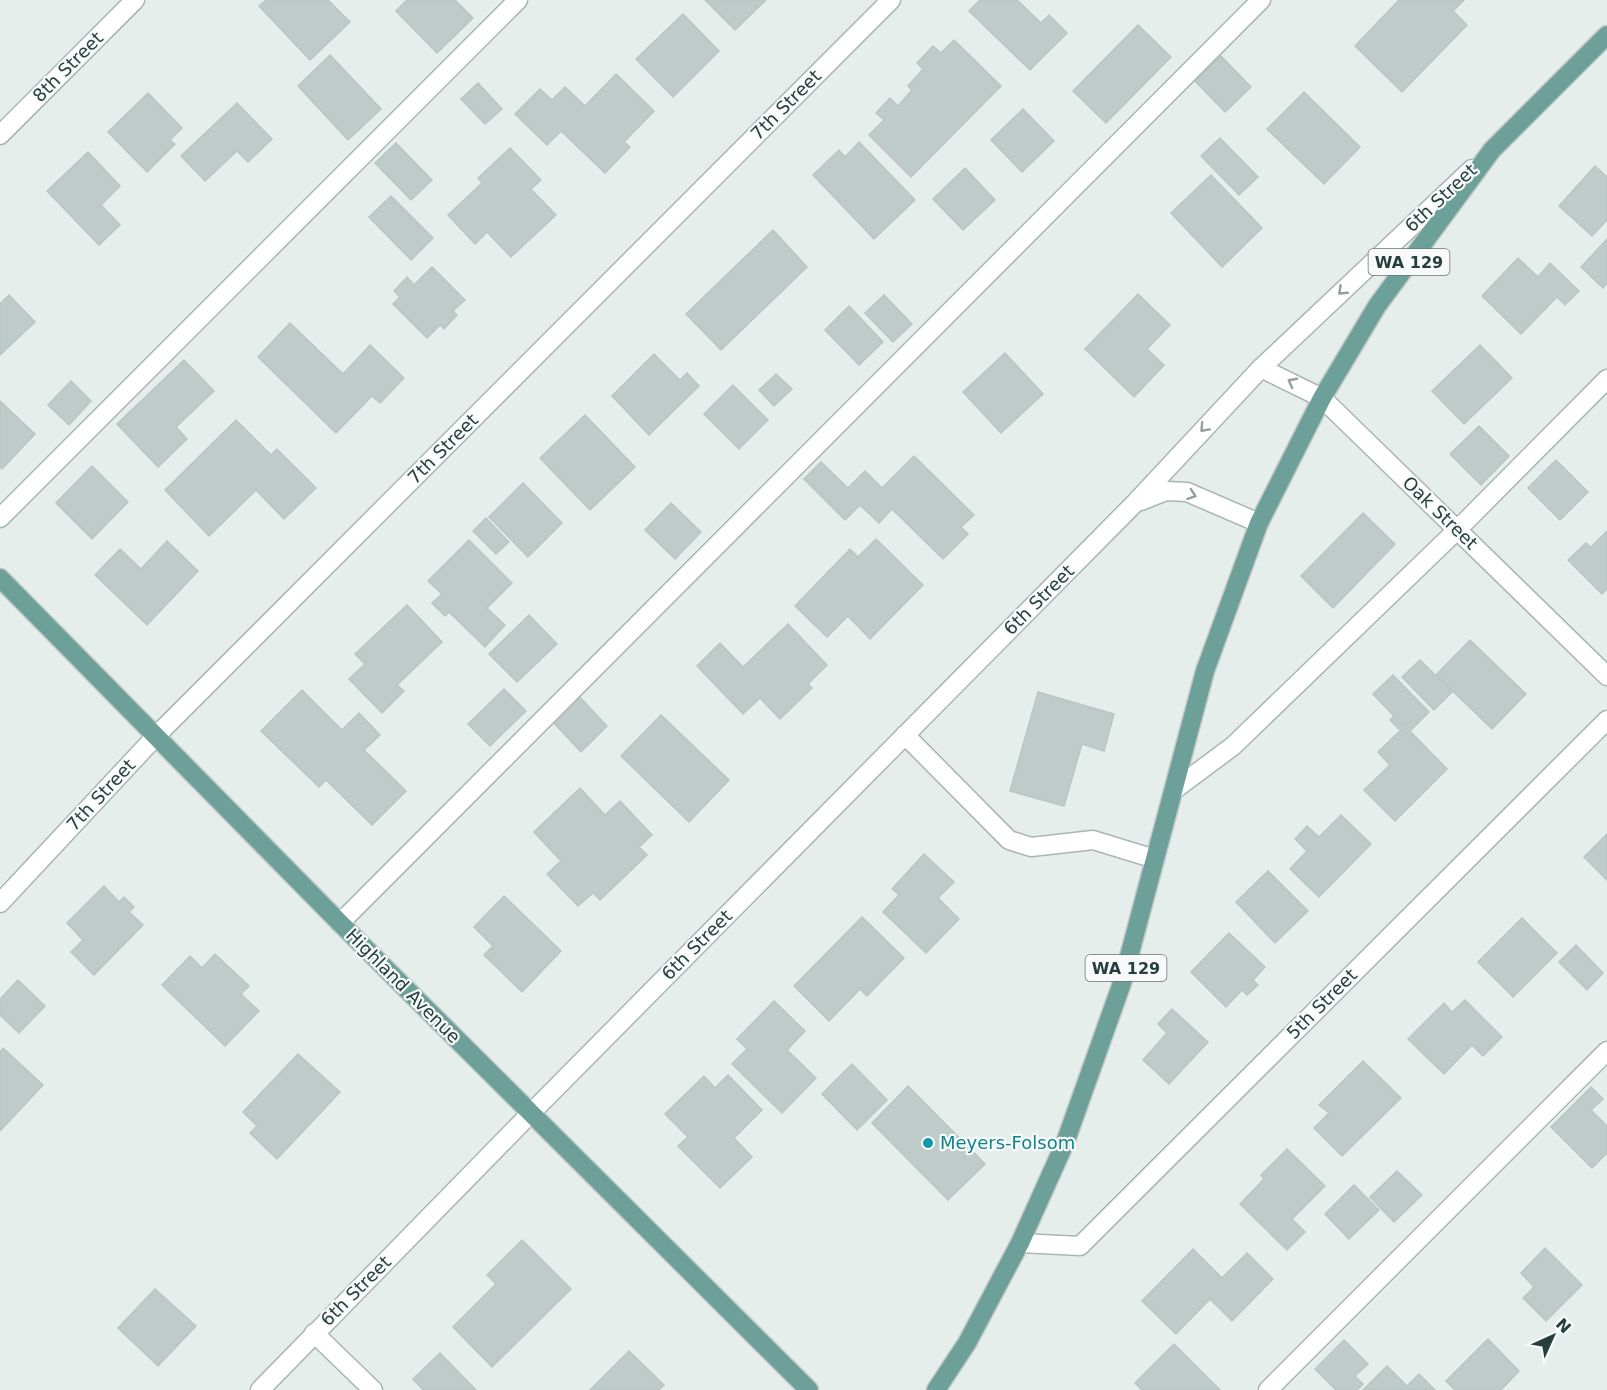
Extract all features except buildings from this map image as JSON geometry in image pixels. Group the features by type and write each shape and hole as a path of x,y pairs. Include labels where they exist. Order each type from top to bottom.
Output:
{"main road":[{"name":"6th Street","path":"1259,524 1322,398 1377,306 1492,150 1607,34"},
{"name":"WA 129","path":"936,1390 967,1343 1020,1243 1065,1143 1122,983 1205,671 1259,524"},
{"name":"Highland Avenue","path":"0,578 340,923 809,1390"}],"street":[{"name":"8th Street","path":"0,135 135,0"},
{"path":"0,518 518,0"},
{"name":"7th Street","path":"0,903 157,735 891,0"},
{"path":"340,923 1261,0"},
{"name":"6th Street","path":"260,1390 1136,502 1261,368 1492,150"},
{"name":"Oak Street","path":"1261,368 1322,398 1607,676"},
{"path":"1174,790 1233,746 1457,530 1607,379"},
{"name":"6th Street","path":"1136,502 1166,491 1187,492 1259,524"},
{"name":"5th Street","path":"1020,1243 1080,1245 1607,720"},
{"path":"905,735 1009,840 1031,847 1093,840 1155,859"},
{"path":"1268,1390 1607,1051"},
{"path":"314,1333 373,1390"}],"place":[{"name":"Meyers-Folsom","path":"928,1143"}]}
